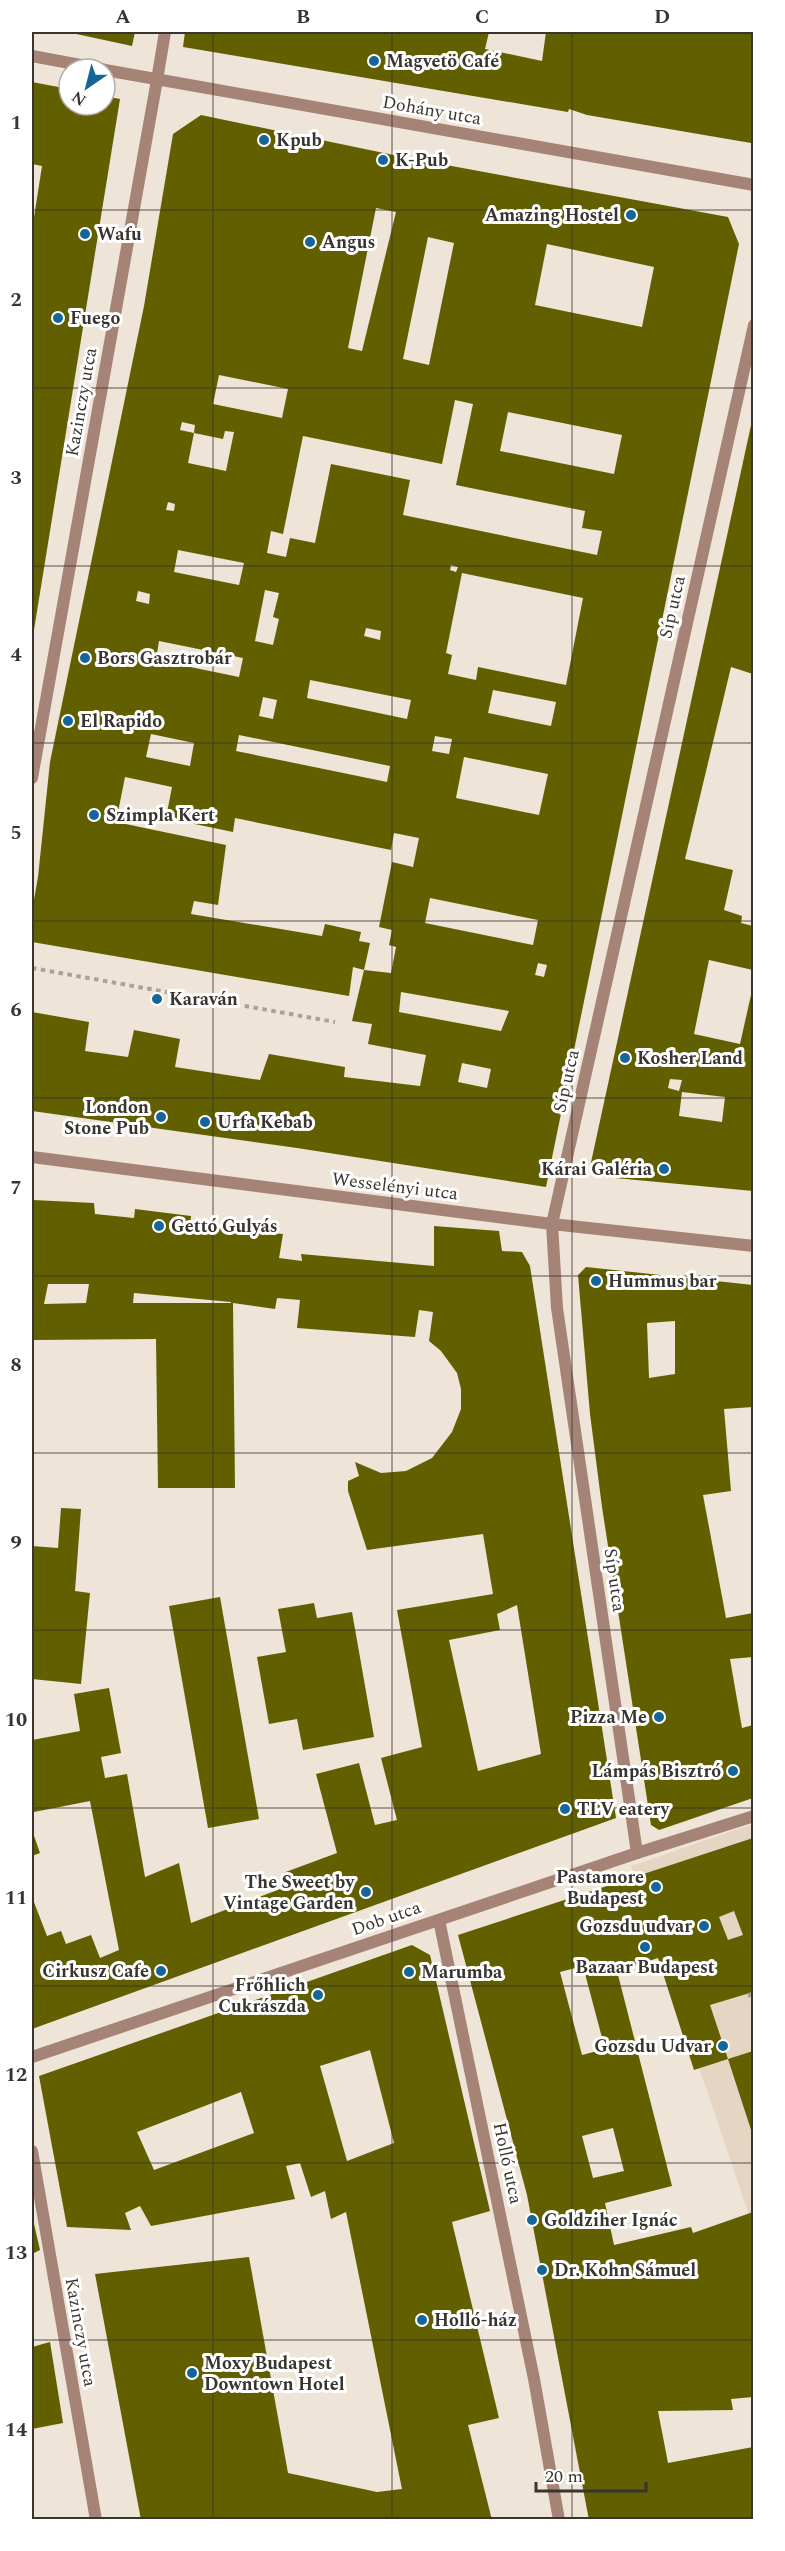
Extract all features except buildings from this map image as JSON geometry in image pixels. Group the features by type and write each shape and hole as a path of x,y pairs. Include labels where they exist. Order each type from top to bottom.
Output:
{"street":[{"name":"Kazinczy utca","path":"32,778 165,32"},
{"name":"Dohány utca","path":"32,56 57,61"},
{"name":"Dohány utca","path":"117,72 753,185"},
{"name":"Síp utca","path":"637,1853 556,1308 552,1224 753,326"},
{"name":"Wesselényi utca","path":"32,1158 552,1224 753,1245"},
{"name":"Dob utca","path":"32,2057 753,1816"},
{"name":"Holló utca","path":"439,1920 534,2379 559,2520"},
{"name":"Kazinczy utca","path":"32,2151 96,2520"}],"path":[{"path":"32,968 335,1022"},
{"path":"749,1993 753,2006"}],"shaded area":[{"name":"Gozsdu Udvar","path":"753,1824 753,2227 631,1866"}],"place":[{"name":"Magvetö Café","path":"374,61"},
{"name":"Kpub","path":"264,140"},
{"name":"K-Pub","path":"383,160"},
{"name":"Amazing Hostel","path":"631,215"},
{"name":"Wafu","path":"85,234"},
{"name":"Angus","path":"310,242"},
{"name":"Fuego","path":"58,318"},
{"name":"Bors Gasztrobár","path":"85,658"},
{"name":"El Rapido","path":"68,721"},
{"name":"Szimpla Kert","path":"94,815"},
{"name":"Karaván","path":"157,999"},
{"name":"Kosher Land","path":"625,1058"},
{"name":"London Stone Pub","path":"161,1117"},
{"name":"Urfa Kebab","path":"205,1122"},
{"name":"Kárai Galéria","path":"664,1169"},
{"name":"Gettó Gulyás","path":"159,1226"},
{"name":"Hummus bar","path":"596,1281"},
{"name":"Pizza Me","path":"659,1717"},
{"name":"Lámpás Bisztró","path":"733,1771"},
{"name":"TLV eatery","path":"565,1809"},
{"name":"Pastamore Budapest","path":"656,1887"},
{"name":"The Sweet by Vintage Garden","path":"366,1892"},
{"name":"Gozsdu udvar","path":"704,1926"},
{"name":"Bazaar Budapest","path":"645,1947"},
{"name":"Cirkusz Cafe","path":"161,1971"},
{"name":"Marumba","path":"409,1972"},
{"name":"Frőhlich Cukrászda","path":"318,1995"},
{"name":"Gozsdu Udvar","path":"723,2046"},
{"name":"Goldziher Ignác","path":"532,2220"},
{"name":"Dr. Kohn Sámuel","path":"542,2270"},
{"name":"Holló-ház","path":"422,2320"},
{"name":"Moxy Budapest Downtown Hotel","path":"192,2373"}]}
